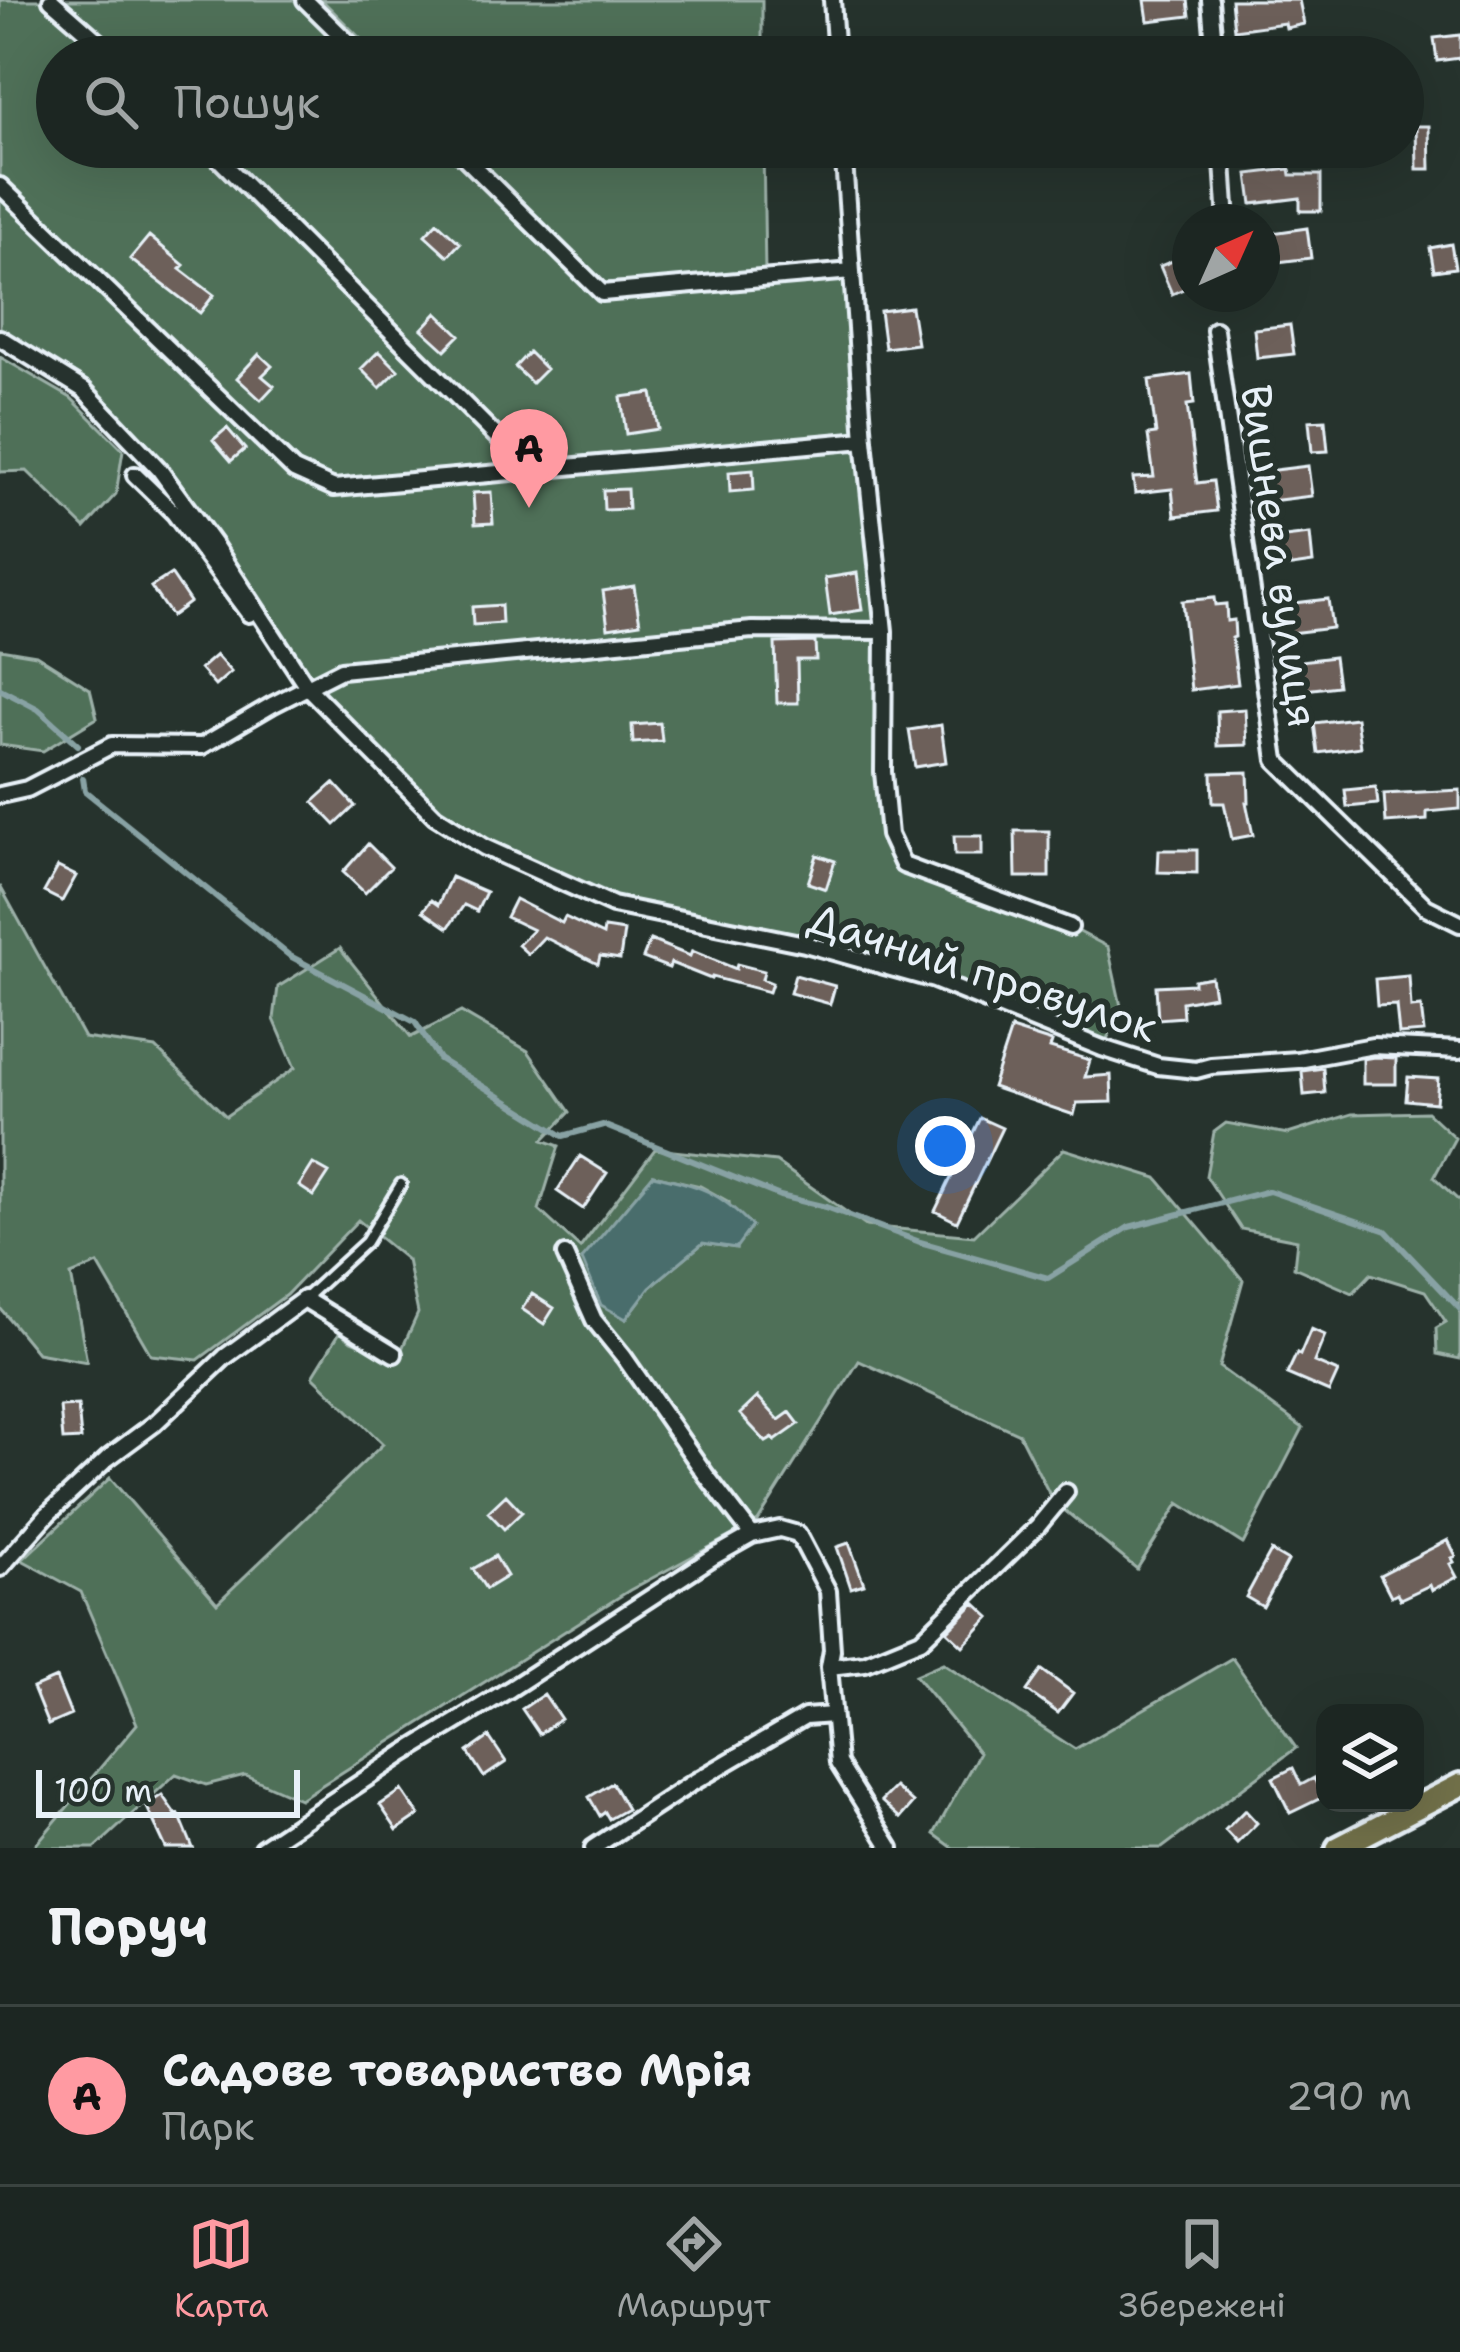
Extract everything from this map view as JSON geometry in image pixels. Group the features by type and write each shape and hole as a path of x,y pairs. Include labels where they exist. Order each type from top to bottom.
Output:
{"main road":[{"path":"1338,1848 1460,1785"}],"street":[{"path":"51,0 92,36"},
{"path":"305,0 342,36"},
{"path":"832,0 835,36"},
{"path":"1210,0 1213,36"},
{"path":"228,168 532,472"},
{"path":"475,168 602,293 852,271"},
{"path":"845,168 864,440 884,631 883,772 889,835 903,865 1070,927"},
{"path":"1223,168 1226,204"},
{"path":"0,186 294,470 334,488 864,440"},
{"name":"Вишнева вулиця","path":"1215,330 1276,760 1426,907 1460,924"},
{"path":"0,338 84,390 159,470 308,688"},
{"path":"135,475 174,513 308,688"},
{"path":"0,795 27,788 112,745 202,746 341,670 752,630 884,631"},
{"name":"Дачний провулок","path":"308,688 435,816 484,847 613,904 805,944 934,980 1158,1066 1196,1070 1298,1060 1372,1046 1460,1050"},
{"path":"565,1255 594,1320 752,1535"},
{"path":"0,1568 108,1458 154,1424 225,1357 304,1300 394,1354"},
{"path":"829,1667 866,1664 921,1640 1038,1526 1066,1492"},
{"path":"262,1848 713,1557 752,1535 780,1529 798,1534 828,1592 838,1763 891,1848"},
{"path":"593,1848 689,1784 805,1717 833,1715"}],"lane":[{"path":"304,1300 366,1242 401,1184"}],"green space":[{"path":"0,0 305,0 342,36 36,36 36,168 475,168 602,293 852,271 884,631 889,835 904,865 1070,927 1108,947 1122,1011 1102,1048 934,980 613,905 435,816 308,688 216,546 84,390 0,338"},
{"path":"322,0 762,0 762,36 358,36"},
{"path":"489,168 763,168 765,274 602,283"},
{"path":"0,357 71,398 123,450 116,494 85,528 27,471 0,472"},
{"path":"0,649 36,655 90,689 97,718 43,751 0,745"},
{"path":"0,886 84,1038 156,1048 226,1116 295,1068 274,1019 278,987 340,948 411,1037 461,1012 528,1051 570,1112 543,1140 559,1146 539,1210 580,1248 655,1149 776,1162 866,1226 974,1236 1064,1149 1157,1178 1243,1280 1219,1367 1303,1428 1243,1544 1179,1503 1137,1569 1053,1501 1019,1434 859,1361 758,1521 630,1590 300,1799 245,1775 206,1785 176,1774 95,1848 33,1848 137,1724 81,1592 22,1560 110,1478 217,1603 383,1444 313,1376 340,1332 397,1360 418,1313 407,1260 358,1220 286,1295 198,1360 151,1355 98,1264 71,1275 87,1362 37,1353 0,1308","holes":["653,1175 700,1186 729,1202 736,1248 703,1243 650,1287 626,1319 582,1260"]},
{"path":"1427,1112 1455,1138 1434,1177 1460,1202 1460,1359 1437,1354 1436,1328 1446,1322 1425,1291 1371,1274 1353,1293 1294,1267 1297,1240 1241,1229 1206,1176 1214,1132 1226,1123 1288,1134 1352,1114"},
{"path":"1232,1658 1296,1748 1162,1848 953,1848 934,1834 979,1753 915,1675 943,1663 1075,1749"}],"water":[{"path":"653,1175 707,1191 752,1226 736,1248 703,1243 650,1287 626,1319 601,1305 582,1259"}],"building":[{"path":"1145,0 1188,0 1190,16 1148,21"},
{"path":"1231,0 1299,0 1304,24 1234,30"},
{"path":"1460,35 1460,58 1437,61 1434,38"},
{"path":"1424,126 1429,126 1430,169 1417,169 1424,168"},
{"path":"1290,169 1291,175 1321,175 1321,211 1300,211 1300,198 1252,204 1248,174"},
{"path":"437,222 460,243 448,256 425,235"},
{"path":"1307,228 1311,258 1280,262 1280,232"},
{"path":"149,236 214,295 200,313 130,259"},
{"path":"1451,244 1455,268 1434,271 1430,248"},
{"path":"1172,261 1172,294 1160,266"},
{"path":"911,307 917,344 885,348 880,311"},
{"path":"437,313 460,335 445,350 422,329"},
{"path":"1290,325 1294,354 1257,358 1254,329"},
{"path":"379,351 398,370 380,388 361,369"},
{"path":"529,352 546,369 532,383 515,367"},
{"path":"259,354 272,366 262,376 274,386 261,400 237,378"},
{"path":"1191,374 1194,404 1187,405 1197,483 1213,481 1217,511 1175,516 1172,489 1135,493 1133,478 1154,477 1148,435 1156,434 1149,380"},
{"path":"652,393 658,429 626,434 621,397"},
{"path":"1325,420 1328,451 1312,452 1309,421"},
{"path":"227,428 245,449 231,461 213,440"},
{"path":"1308,466 1312,496 1270,501 1266,471"},
{"path":"753,470 754,490 730,492 729,472"},
{"path":"627,489 628,509 604,510 603,490"},
{"path":"491,492 493,523 475,524 473,493"},
{"path":"1310,534 1313,563 1271,569 1268,539"},
{"path":"857,573 862,610 830,615 825,578"},
{"path":"171,574 190,602 171,616 151,587"},
{"path":"634,586 640,623 608,628 603,591"},
{"path":"1214,598 1215,605 1226,604 1227,621 1234,620 1238,684 1191,690 1182,601"},
{"path":"1328,599 1332,628 1290,633 1286,604"},
{"path":"501,605 502,623 473,625 472,607"},
{"path":"815,642 816,660 797,660 798,703 777,703 775,643"},
{"path":"216,655 231,672 215,686 200,669"},
{"path":"1334,657 1338,686 1296,691 1292,662"},
{"path":"1245,709 1247,745 1218,746 1217,711"},
{"path":"1356,718 1360,747 1318,753 1314,723"},
{"path":"660,723 662,741 633,743 632,725"},
{"path":"941,725 946,762 915,767 909,730"},
{"path":"1248,772 1246,802 1253,835 1232,839 1224,803 1213,803 1212,773"},
{"path":"334,783 355,806 335,825 313,802"},
{"path":"1376,787 1378,804 1347,807 1345,790"},
{"path":"1460,790 1460,809 1427,812 1427,820 1386,823 1384,794"},
{"path":"1015,831 1049,831 1049,877 1016,877"},
{"path":"954,836 982,836 982,855 955,855"},
{"path":"368,844 391,867 365,893 343,872"},
{"path":"1159,850 1197,850 1197,873 1158,872"},
{"path":"817,855 835,861 826,889 808,883"},
{"path":"58,867 76,876 62,901 44,892"},
{"path":"451,877 486,892 477,911 464,905 448,928 423,911 431,900 438,905"},
{"path":"515,899 562,923 565,917 603,935 604,928 624,931 620,959 600,956 598,964 544,937 528,954 518,945 533,930 506,917"},
{"path":"650,940 736,969 737,964 764,971 762,979 772,983 769,992 643,958"},
{"path":"795,975 835,986 830,1004 790,993"},
{"path":"1409,976 1411,1008 1421,1007 1424,1032 1399,1034 1396,1005 1377,1006 1375,979"},
{"path":"1211,977 1214,996 1182,1002 1183,1017 1158,1019 1156,986 1194,984 1194,980"},
{"path":"1011,1029 1090,1060 1085,1077 1111,1075 1112,1102 1077,1103 1074,1115 992,1087"},
{"path":"1396,1058 1396,1084 1363,1084 1363,1059"},
{"path":"1323,1068 1325,1093 1304,1095 1302,1071"},
{"path":"1408,1077 1438,1079 1436,1103 1406,1100"},
{"path":"980,1118 1002,1128 957,1222 935,1211"},
{"path":"580,1156 607,1173 583,1209 557,1191"},
{"path":"313,1164 329,1173 314,1196 299,1186"},
{"path":"532,1294 554,1308 544,1324 522,1309"},
{"path":"1311,1329 1325,1335 1314,1362 1338,1372 1329,1392 1287,1374"},
{"path":"758,1397 779,1420 790,1412 799,1424 766,1442 740,1414"},
{"path":"78,1406 81,1439 63,1440 60,1407"},
{"path":"506,1495 522,1512 504,1529 488,1512"},
{"path":"1448,1540 1456,1556 1450,1564 1457,1577 1432,1590 1430,1585 1400,1599 1397,1593 1391,1596 1380,1575"},
{"path":"849,1543 864,1584 851,1588 837,1547"},
{"path":"1271,1551 1288,1561 1263,1607 1246,1597"},
{"path":"495,1556 507,1576 486,1589 473,1569"},
{"path":"975,1603 990,1617 963,1646 947,1631"},
{"path":"1042,1670 1073,1693 1058,1713 1027,1691"},
{"path":"56,1678 71,1715 48,1725 33,1688"},
{"path":"544,1694 561,1719 539,1734 522,1709"},
{"path":"489,1737 506,1762 484,1777 468,1752"},
{"path":"1293,1768 1301,1785 1314,1778 1316,1800 1290,1813 1273,1778"},
{"path":"612,1783 627,1809 609,1819 605,1812 600,1816 589,1797"},
{"path":"895,1787 913,1803 900,1818 881,1801"},
{"path":"402,1790 419,1815 397,1830 380,1805"},
{"path":"162,1795 179,1814 193,1848 166,1848 146,1805"},
{"path":"1245,1810 1257,1823 1237,1843 1225,1830"}],"waterway":[{"path":"0,689 38,709 78,745"},
{"path":"83,778 85,791 290,956 415,1022 439,1059 563,1136 603,1125 780,1196 1048,1278 1129,1227 1269,1191 1386,1231 1460,1309"}],"place":[{"name":"Садове товариство Мрія","path":"529,508"}]}
